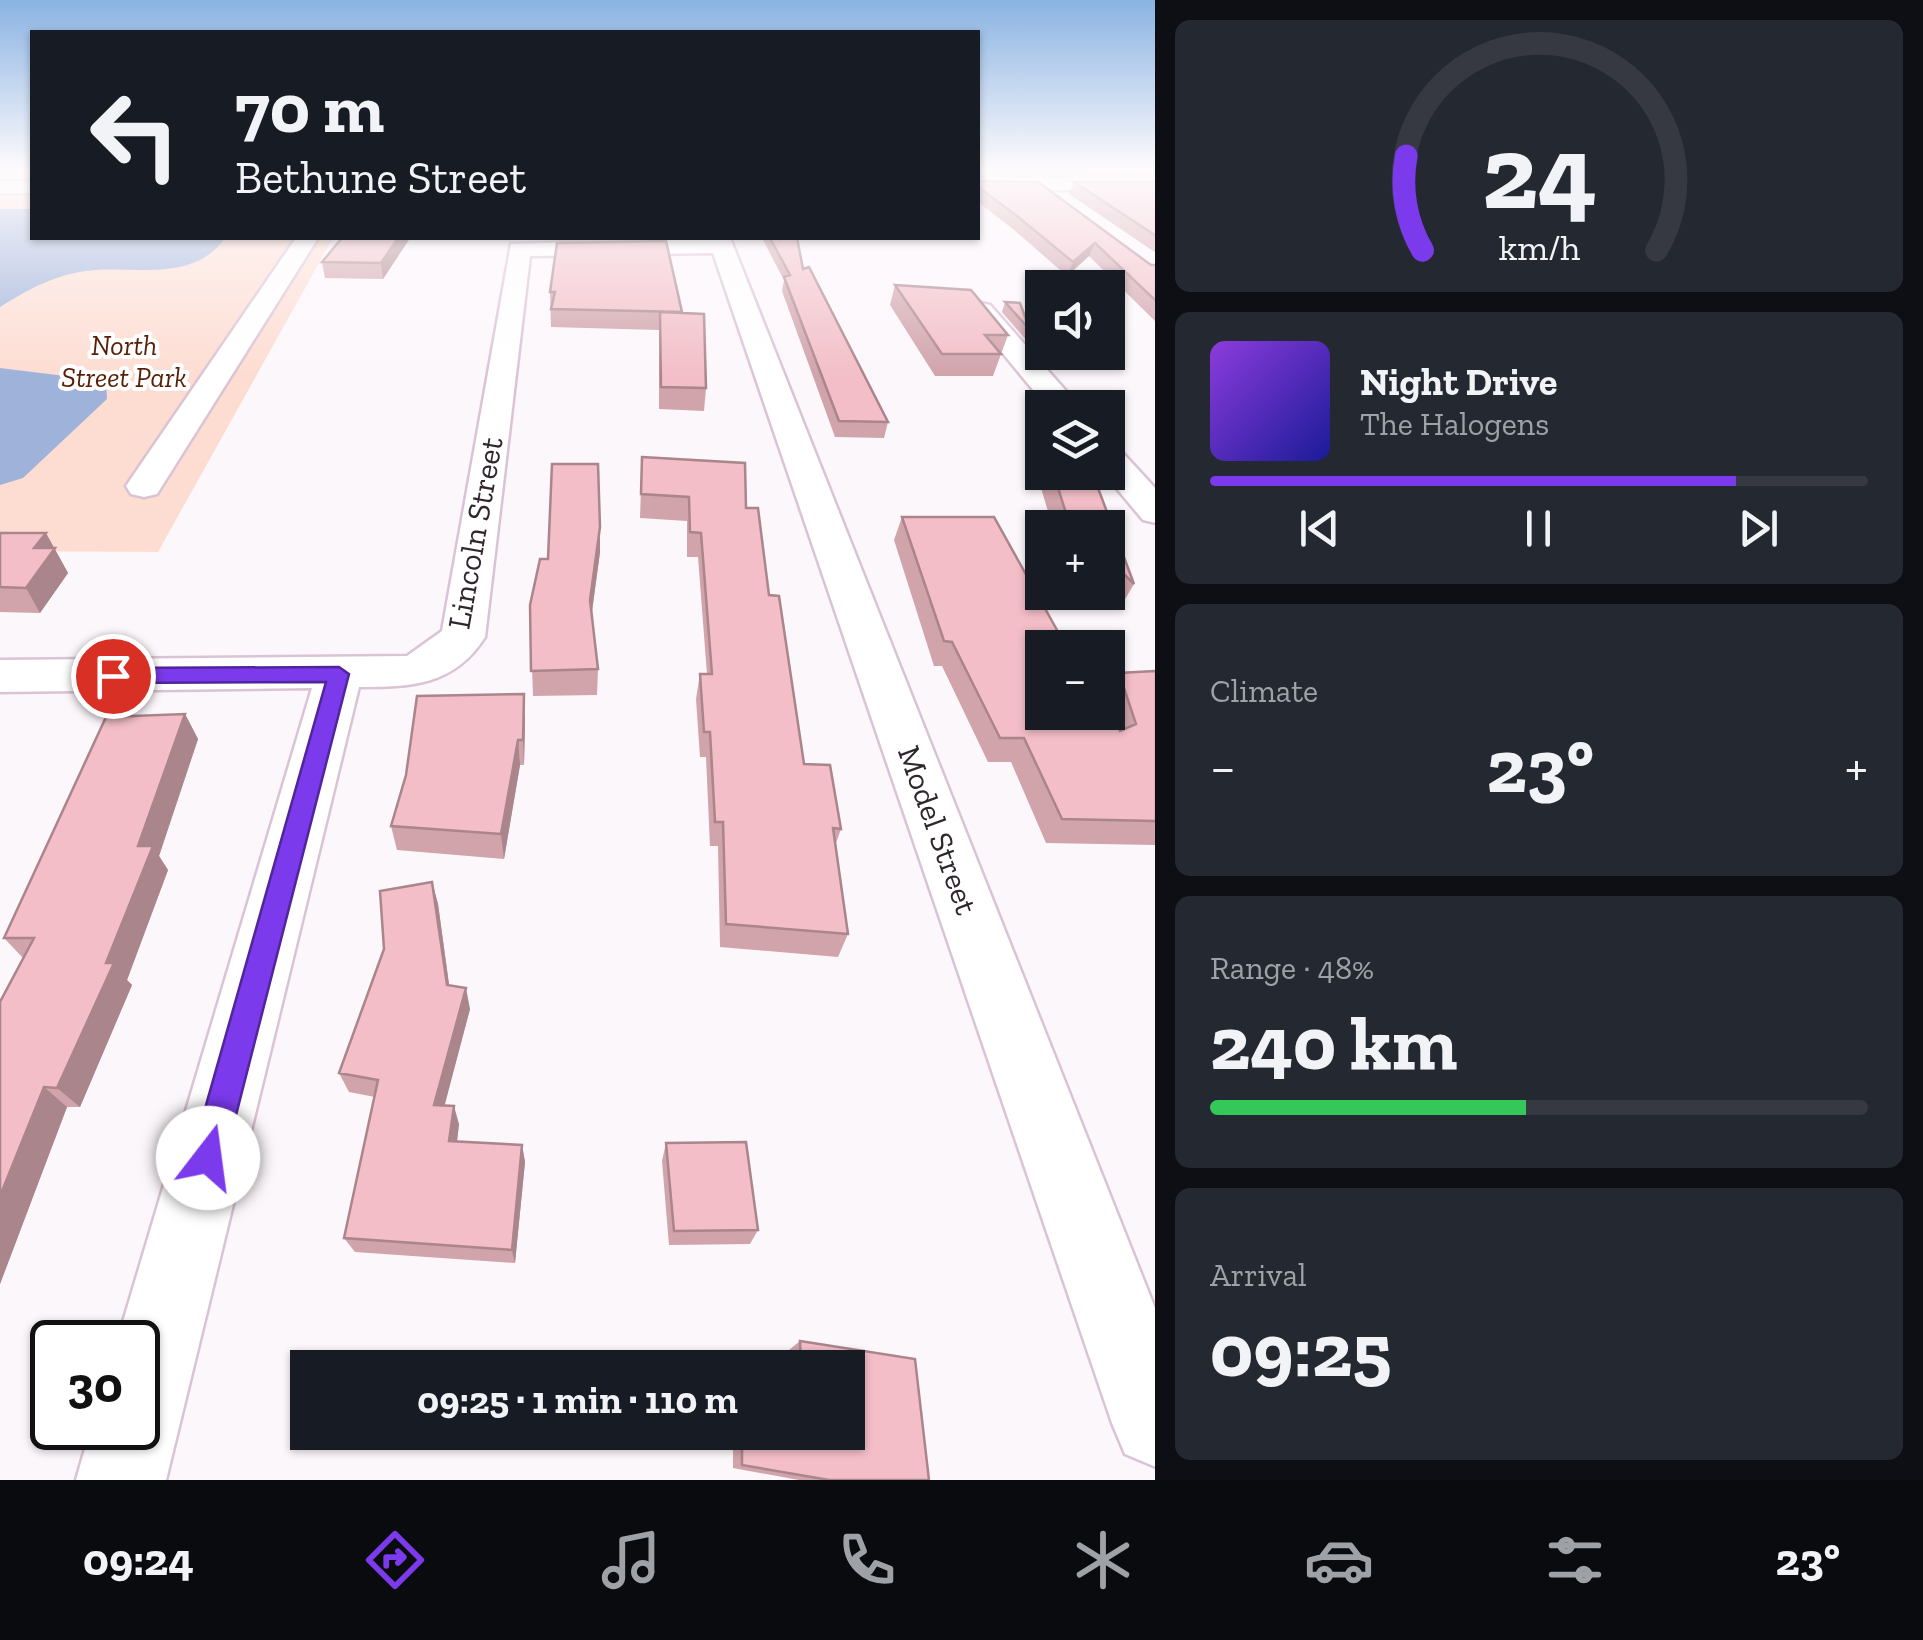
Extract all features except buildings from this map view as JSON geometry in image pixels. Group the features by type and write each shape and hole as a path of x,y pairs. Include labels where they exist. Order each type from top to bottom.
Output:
{"street":[{"path":"144,486 306,240"},
{"name":"Lincoln Street","path":"0,676 416,672 463,637 519,248 721,242"},
{"name":"Model Street","path":"721,242 1155,1420"},
{"path":"981,311 1049,390"},
{"path":"1125,476 1155,511"},
{"path":"160,1337 339,674"},
{"path":"120,1480 129,1450"}],"green space":[{"name":"North Street Park","path":"0,238 332,240 158,552 0,551"}],"water":[{"path":"0,238 223,240 195,262 158,270 79,272 38,286 0,307"},
{"path":"0,368 106,381 107,399 23,478 0,485"}],"route":[{"path":"113,676 339,674 208,1158"}]}
